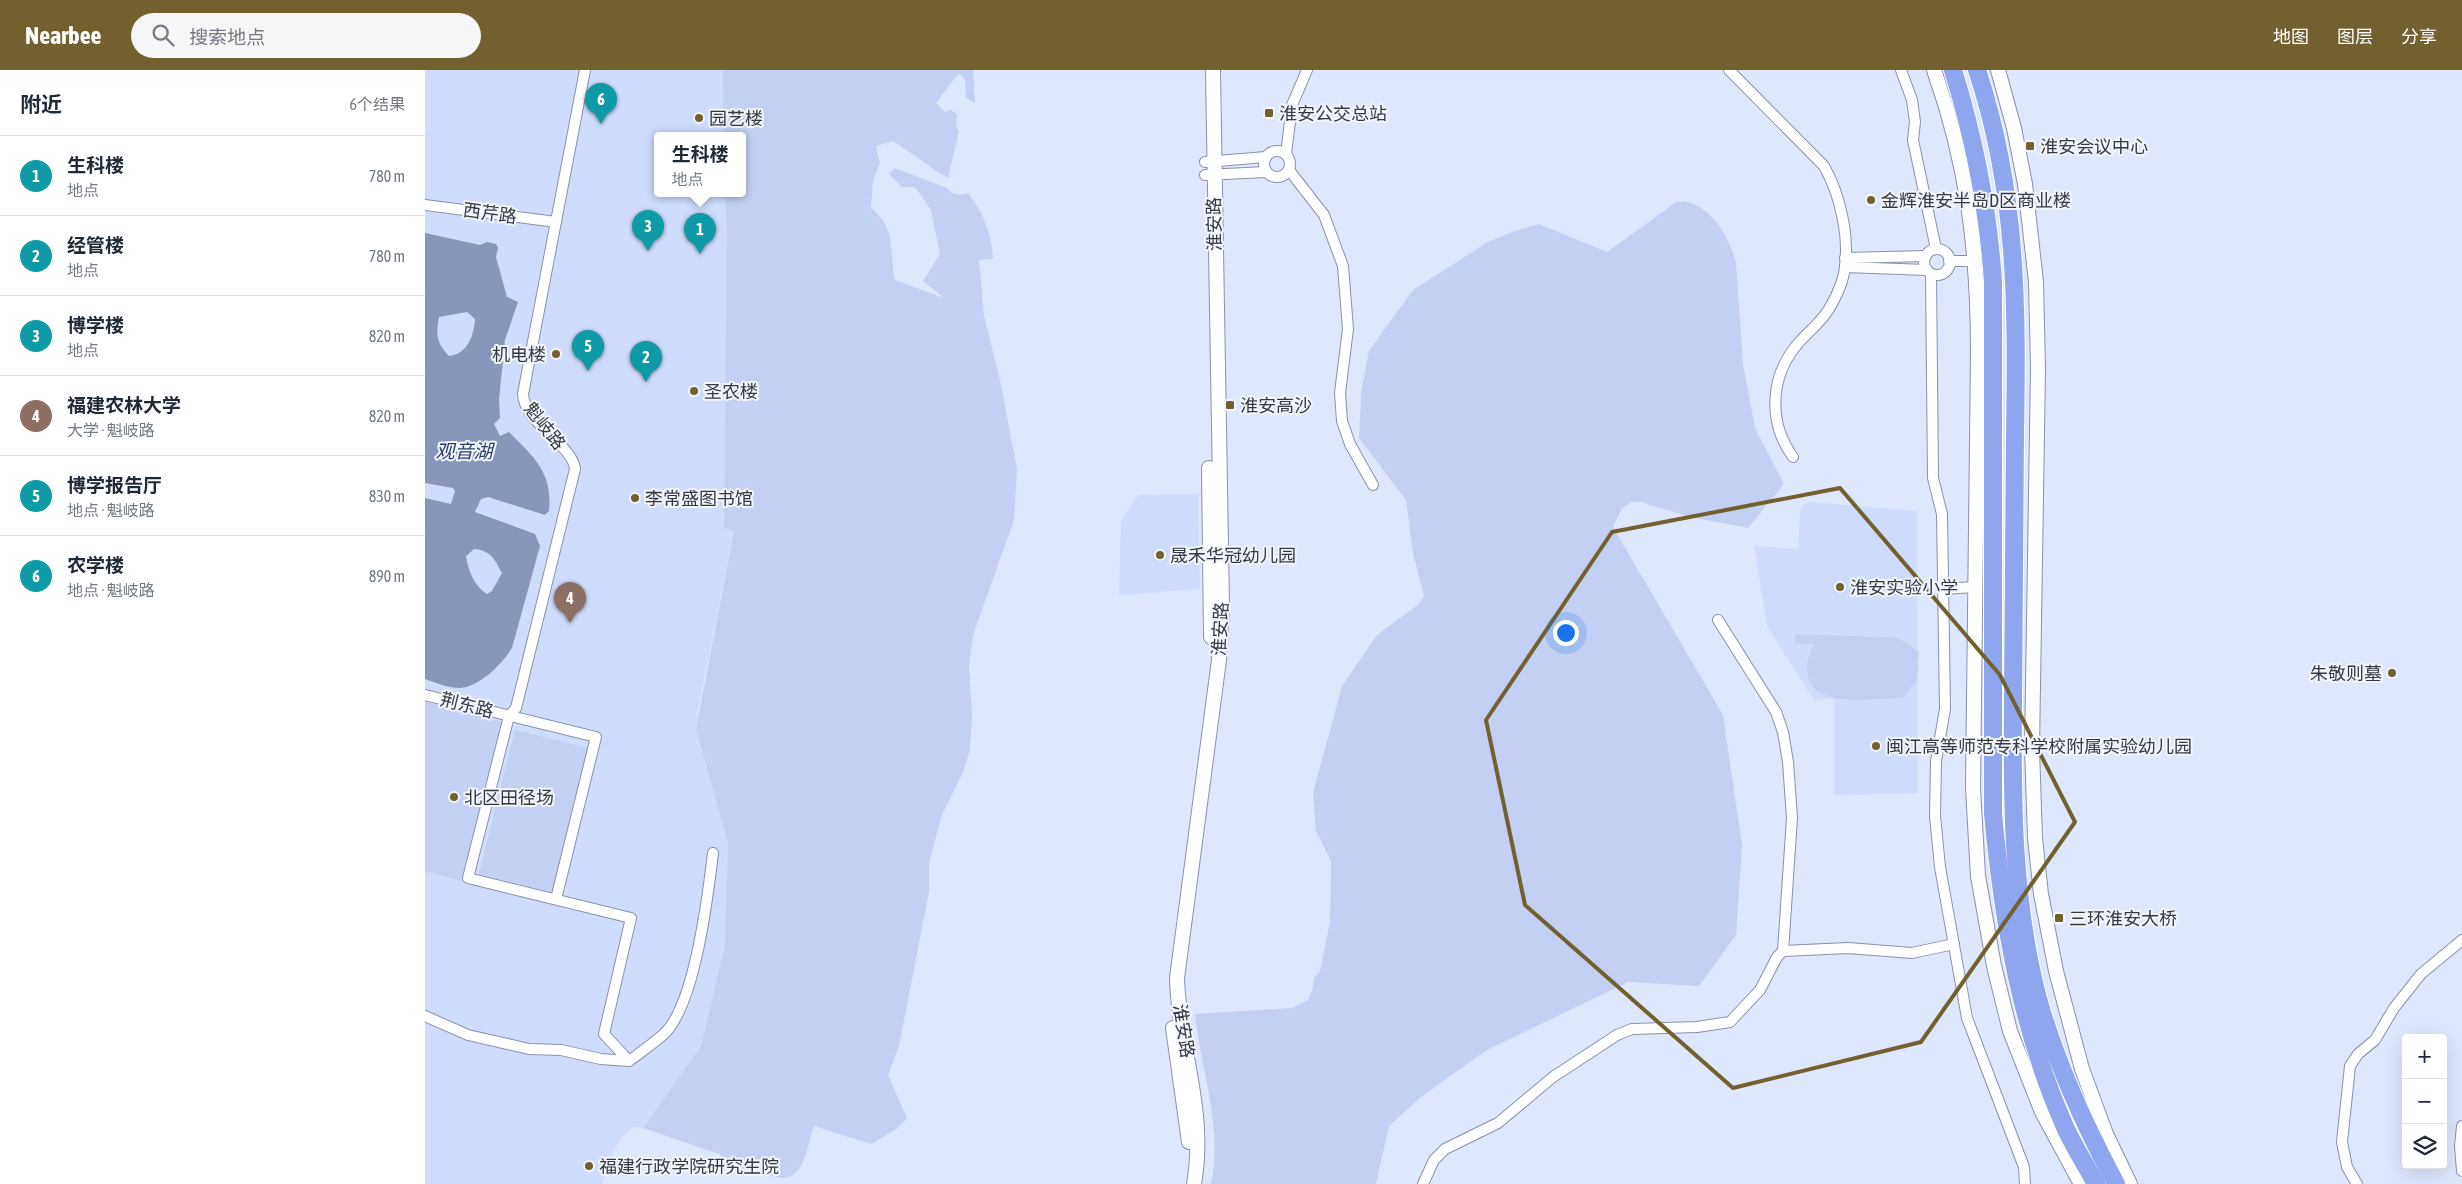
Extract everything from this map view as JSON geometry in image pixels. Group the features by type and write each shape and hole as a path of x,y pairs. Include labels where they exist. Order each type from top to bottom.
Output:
{"highway":[{"path":"1953,70 1981,170 1987,209 1993,282 1993,814 1999,874 2022,1005 2053,1099 2066,1129 2096,1184"},
{"path":"1977,70 1996,138 2013,244 2016,346 2012,772 2016,869 2021,919 2037,994 2051,1040 2086,1125 2116,1184"}],"main road":[{"name":"淮安路","path":"1194,1184 1198,1158 1197,1121 1180,1017 1177,978 1219,660 1222,606 1209,169 1203,70"},
{"name":"淮安路","path":"1185,1184 1189,1141 1171,1019 1169,986 1176,905 1211,654 1209,169 1213,70"},
{"path":"1934,70 1960,152 1980,261 1974,587 1974,818 1978,876 1989,943 2004,1010 2027,1077 2048,1125 2081,1184"},
{"path":"1998,70 2014,128 2026,192 2034,258 2038,368 2032,749 2037,858 2041,894 2056,971 2082,1069 2103,1127 2130,1184"},
{"path":"2018,259 2034,258"}],"street":[{"name":"魁岐路","path":"509,716 516,708 575,469 571,459 528,411 523,398 585,70"},
{"path":"1307,70 1292,105 1286,154 1290,161 1289,170 1324,215 1343,266 1348,329 1340,393 1342,421 1350,444 1373,485"},
{"path":"1729,70 1824,166 1832,182 1840,210 1845,262 1828,310 1787,359 1777,383 1777,422 1783,442 1793,456"},
{"path":"1901,70 1912,100 1915,122 1913,140 1936,250"},
{"path":"1209,169 1266,157 1273,152 1286,154"},
{"path":"1265,172 1266,157"},
{"path":"1209,169 1265,172 1279,178 1289,170"},
{"name":"西芹路","path":"425,205 556,222"},
{"path":"1845,262 1926,256 1936,250 1943,251 1949,261"},
{"path":"1926,256 1924,263 1929,272 1933,478 1943,514 1945,709 1937,761 1935,816 1940,867 1967,1018 2024,1167 2025,1184"},
{"path":"1845,262 1944,273 1949,261"},
{"path":"1949,261 1980,261"},
{"path":"1944,589 1974,587"},
{"path":"1423,1184 1434,1160 1445,1150 1498,1123 1553,1077 1617,1036 1632,1029 1697,1027 1731,1022 1760,990 1777,957 1783,951 1792,818 1788,762 1783,732 1777,712 1719,620"},
{"name":"荆东路","path":"425,694 596,737 556,899"},
{"path":"509,716 469,878 631,918 604,1034 629,1061"},
{"path":"425,1016 468,1035 529,1049 561,1050 601,1058 629,1061 666,1032 678,1013 687,990 706,912 713,853"},
{"path":"2357,1184 2347,1166 2342,1142 2350,1066 2358,1054 2375,1040 2394,1008 2421,974 2462,940"},
{"path":"1783,951 1847,948 1905,953 1954,944"},
{"path":"2462,1126 2460,1146 2462,1171"}],"highlighted area":[{"path":"1840,488 2000,675 2075,822 1921,1042 1733,1088 1525,905 1486,720 1612,532"}],"shaded area":[{"path":"425,70 723,70 724,132 654,132 654,197 725,197 727,233 724,528 734,530 697,715 728,843 725,944 701,1046 643,1128 633,1127 623,1136 614,1149 602,1184 425,1184"},
{"path":"723,70 973,70 975,103 966,98 965,80 959,73 936,103 945,112 951,110 957,114 956,126 959,131 948,178 892,141 876,146 880,163 873,180 871,208 885,224 889,233 895,280 944,298 923,281 940,254 931,210 915,187 902,187 889,174 895,168 947,188 954,194 968,193 978,208 989,233 993,259 979,260 984,315 1001,385 1017,469 1014,520 973,635 969,666 972,715 970,750 963,772 942,815 929,862 929,892 899,1046 888,1075 907,1118 896,1129 871,1144 814,1126 805,1158 801,1165 791,1176 784,1178 738,1170 719,1154 643,1128 701,1046 725,944 728,843 696,729 734,531 724,528 727,233 725,197 746,197 746,132 724,132"},
{"path":"1684,201 1703,209 1711,216 1724,233 1733,253 1736,263 1743,364 1755,428 1784,484 1748,528 1686,516 1641,502 1632,502 1622,508 1613,527 1723,715 1742,845 1736,935 1699,986 1628,982 1487,1050 1422,1096 1389,1126 1376,1184 1211,1184 1214,1163 1213,1120 1195,1014 1292,1008 1308,1000 1314,978 1320,971 1330,922 1331,861 1316,831 1313,793 1342,686 1377,635 1419,604 1424,596 1413,553 1406,500 1359,438 1361,393 1369,351 1413,290 1488,242 1539,224 1607,252 1675,203"},
{"name":"晟禾华冠幼儿园","path":"1198,494 1200,589 1119,595 1121,521 1138,495"},
{"name":"淮安实验小学","path":"1811,502 1917,511 1918,793 1834,795 1834,698 1814,700 1767,626 1754,546 1798,549 1800,512 1803,505"},
{"path":"1796,634 1898,638 1919,652 1917,680 1903,697 1848,699 1824,695 1811,684 1808,677 1808,661 1814,644 1795,643"},
{"name":"北区田径场","path":"425,702 501,722 461,881 425,871"},
{"path":"515,730 588,748 552,892 479,874"}],"water":[{"name":"观音湖","path":"425,233 480,245 487,242 496,244 498,248 496,257 507,297 518,302 505,340 499,400 500,418 494,424 500,436 509,432 534,458 545,476 548,486 549,511 545,515 488,497 481,499 475,512 535,534 540,546 512,648 490,674 468,687 451,687 425,679 425,498 451,504 455,491 453,488 425,483","holes":["467,312 475,319 469,343 461,352 449,356 439,342 437,328 439,317","474,549 488,553 497,563 502,573 492,591 487,594 475,582 468,567 466,556"]}],"place":[{"name":"淮安公交总站","path":"1269,113"},
{"name":"园艺楼","path":"699,118"},
{"name":"农学楼","path":"601,124"},
{"name":"淮安会议中心","path":"2030,146"},
{"name":"金辉淮安半岛D区商业楼","path":"1871,200"},
{"name":"博学楼","path":"648,251"},
{"name":"生科楼","path":"700,254"},
{"name":"机电楼","path":"556,354"},
{"name":"博学报告厅","path":"588,371"},
{"name":"经管楼","path":"646,382"},
{"name":"圣农楼","path":"694,391"},
{"name":"淮安高沙","path":"1230,405"},
{"name":"李常盛图书馆","path":"635,498"},
{"name":"晟禾华冠幼儿园","path":"1160,555"},
{"name":"淮安实验小学","path":"1840,587"},
{"name":"福建农林大学","path":"570,623"},
{"name":"朱敬则墓","path":"2392,673"},
{"name":"闽江高等师范专科学校附属实验幼儿园","path":"1876,746"},
{"name":"北区田径场","path":"454,797"},
{"name":"三环淮安大桥","path":"2059,918"},
{"name":"福建行政学院研究生院","path":"589,1166"}]}
